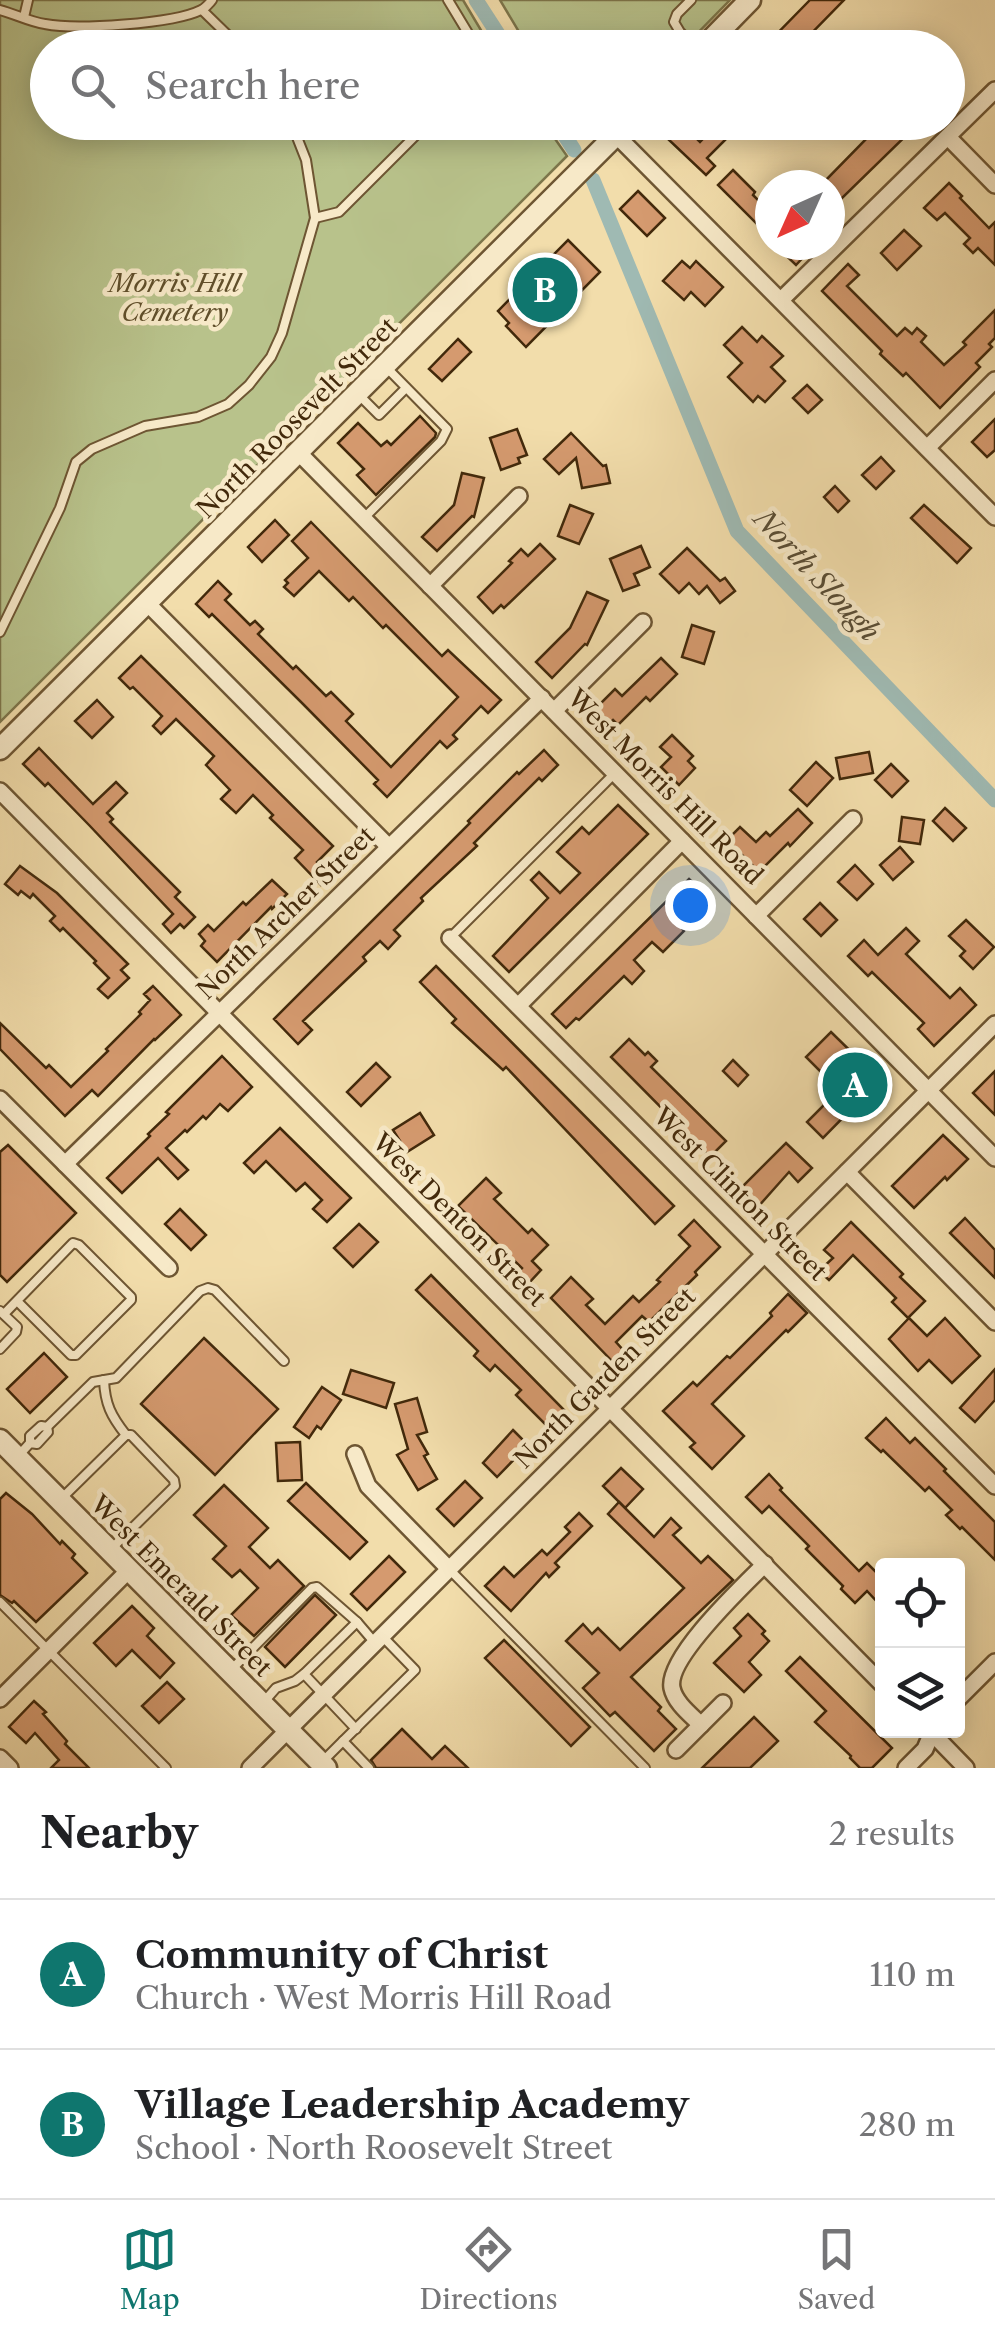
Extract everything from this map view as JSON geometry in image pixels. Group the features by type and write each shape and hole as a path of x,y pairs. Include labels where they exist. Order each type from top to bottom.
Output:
{"street":[{"path":"718,30 750,0"},
{"path":"965,120 995,90"},
{"name":"North Roosevelt Street","path":"0,749 611,140"},
{"path":"632,140 781,300 995,517"},
{"path":"781,300 945,140"},
{"path":"951,140 995,184"},
{"path":"927,448 995,380"},
{"name":"West Morris Hill Road","path":"298,452 995,1158"},
{"path":"430,586 518,496"},
{"path":"146,602 389,847"},
{"path":"554,711 644,622"},
{"name":"North Archer Street","path":"65,1164 542,698"},
{"name":"West Denton Street","path":"0,791 875,1677"},
{"path":"756,916 853,818"},
{"path":"518,1006 682,841"},
{"name":"West Clinton Street","path":"450,938 995,1486"},
{"name":"North Garden Street","path":"250,1768 995,1024"},
{"path":"0,1099 169,1268"},
{"path":"846,1172 995,1322"},
{"name":"West Emerald Street","path":"0,1440 24,1450 60,1500 324,1765"},
{"path":"355,1454 368,1486 449,1569"},
{"path":"701,1725 680,1704 672,1689 673,1672 708,1621 765,1564"},
{"path":"0,1699 129,1570"},
{"path":"965,1692 995,1662"},
{"path":"676,1750 723,1703"},
{"path":"906,1768 925,1749 929,1738"},
{"path":"938,1738 966,1768"},
{"path":"0,1758 10,1768"}],"lane":[{"path":"24,17 28,0"},
{"path":"0,10 44,24 100,26 149,22 202,10 212,0"},
{"path":"448,0 466,30"},
{"path":"679,30 674,22 677,14 691,0"},
{"path":"202,10 223,30"},
{"path":"0,632 54,521 76,462 92,449 145,426 198,417 228,404 250,386 271,357 282,333 315,218 306,160 298,140"},
{"path":"315,218 340,212 411,140"},
{"path":"363,518 441,441 447,429 385,366"},
{"path":"357,393 379,415 406,388"},
{"path":"450,938 615,773"},
{"path":"0,1349 17,1327 2,1313 74,1243 130,1296 76,1355 71,1355 18,1300"},
{"path":"24,1450 37,1444 48,1432 47,1427 92,1382 116,1378 208,1288 215,1290 284,1360"},
{"path":"104,1380 108,1411 126,1435 174,1480 175,1486 110,1550"},
{"path":"60,1500 126,1435"},
{"path":"449,1569 642,1767"},
{"path":"230,1671 317,1587 414,1670 324,1765"},
{"path":"0,1602 166,1768"},
{"path":"262,1704 276,1688 304,1674 356,1622"},
{"path":"304,1674 356,1728"},
{"path":"344,1741 369,1768"}],"green space":[{"name":"Morris Hill Cemetery","path":"0,0 463,0 481,30 30,30 30,140 556,140 567,156 0,722"},
{"path":"500,0 730,0 701,30 518,30"}],"building":[{"path":"810,0 844,0 815,30 781,30"},
{"path":"669,140 725,140 707,158 715,166 706,175"},
{"path":"865,140 902,140 845,195 845,170 836,170"},
{"path":"733,170 755,192 755,222 718,185"},
{"path":"949,183 989,228 995,222 995,265 978,248 973,253 964,244 970,238 945,213 937,220 924,208"},
{"path":"638,191 665,218 647,236 620,209"},
{"path":"904,230 921,246 897,270 881,253"},
{"path":"568,240 600,272 526,347 498,311"},
{"path":"682,261 690,268 696,261 723,287 705,306 691,292 684,300 663,281"},
{"path":"848,264 859,275 847,286 897,336 905,328 912,334 917,328 926,336 921,342 944,365 995,310 995,338 989,344 992,347 976,363 980,367 940,408 906,373 903,376 880,354 882,351 822,291"},
{"path":"742,327 757,342 762,336 783,356 771,367 785,381 765,402 758,396 753,402 728,377 742,363 724,345"},
{"path":"458,339 471,352 442,381 429,369"},
{"path":"807,385 822,400 808,413 793,398"},
{"path":"420,416 436,433 435,437 376,495 357,475 364,469 338,443 358,423 381,446 387,441 391,445"},
{"path":"995,419 995,450 987,457 972,442"},
{"path":"517,429 527,455 518,458 520,463 501,470 490,438"},
{"path":"571,433 606,465 610,483 582,488 576,458 559,474 544,459"},
{"path":"881,457 894,471 876,489 862,475"},
{"path":"462,473 484,478 474,517 437,551 422,537 454,505"},
{"path":"835,486 849,501 838,512 824,497"},
{"path":"570,505 593,514 579,544 558,536"},
{"path":"924,505 971,548 957,563 911,518"},
{"path":"275,520 289,535 262,562 248,547"},
{"path":"311,522 442,656 448,650 501,700 488,713 481,706 453,735 457,739 447,748 440,741 387,797 374,784 378,780 302,703 212,614 209,617 196,604 218,581 231,594 225,600 250,625 255,621 263,629 258,634 293,669 296,666 326,696 331,692 353,714 346,721 391,767 458,697 386,625 383,628 353,597 349,601 319,571 294,596 284,587 288,583 285,580 308,558 292,541"},
{"path":"540,544 555,559 504,608 501,605 493,613 478,597 521,549 528,556"},
{"path":"641,546 650,567 634,574 639,585 623,591 610,559"},
{"path":"687,548 720,581 725,578 735,591 720,603 707,586 699,594 689,583 679,593 660,574"},
{"path":"587,592 608,601 587,645 552,678 536,662 570,628"},
{"path":"692,625 714,632 704,664 682,657"},
{"path":"141,656 333,846 317,862 330,876 321,885 295,858 303,850 253,795 236,813 221,799 230,790 206,765 214,756 176,719 161,734 153,726 162,716 119,678"},
{"path":"661,658 677,674 650,701 646,697 618,725 613,720 602,730 588,716 615,689 622,696"},
{"path":"97,700 113,717 92,738 75,721"},
{"path":"672,735 693,756 688,761 695,768 679,785 661,767 671,757 660,747"},
{"path":"39,748 93,804 116,782 127,793 107,813 113,819 110,822 180,892 175,897 195,917 184,928 180,924 171,933 163,924 173,914 48,783 45,786 23,764"},
{"path":"544,750 558,765 542,781 539,778 474,843 477,846 421,898 423,901 394,930 400,936 388,949 380,941 363,957 366,961 303,1021 312,1030 298,1044 274,1019 517,772"},
{"path":"869,752 873,773 840,779 836,758"},
{"path":"816,762 833,778 807,806 790,790"},
{"path":"891,764 908,781 892,797 875,780"},
{"path":"618,805 648,834 509,972 493,956 548,898 531,880 539,872 560,893 580,873 557,852 582,827 589,834"},
{"path":"945,808 966,828 953,841 933,821"},
{"path":"798,809 812,823 759,872 727,840 740,827 756,842 766,832 770,836"},
{"path":"902,817 924,820 920,844 899,841"},
{"path":"900,847 913,862 893,880 880,865"},
{"path":"855,865 873,884 857,900 838,882"},
{"path":"20,866 57,893 128,964 121,970 129,978 108,998 98,989 109,978 96,961 63,928 60,931 50,921 55,916 33,894 30,898 21,891 18,895 5,884"},
{"path":"689,879 708,897 679,925 684,931 663,952 652,942 634,960 644,971 632,984 624,976 566,1028 552,1014"},
{"path":"272,880 287,894 217,962 201,946 205,941 199,934 208,925 214,931"},
{"path":"820,903 837,920 821,936 804,919"},
{"path":"966,920 994,947 973,969 960,956 965,951 949,936"},
{"path":"906,928 919,941 906,954 950,998 960,988 976,1005 934,1046 918,1029 924,1023 872,972 868,976 848,956 864,940 878,955"},
{"path":"436,966 674,1206 655,1224 506,1067 503,1070 452,1023 456,1019 420,982"},
{"path":"153,986 181,1015 98,1096 92,1090 65,1116 0,1049 0,1023 71,1087 141,1014 150,1000 144,994"},
{"path":"831,1032 880,1080 823,1138 807,1122 839,1090 806,1057"},
{"path":"629,1039 657,1061 651,1067 726,1141 710,1157 611,1057"},
{"path":"222,1056 252,1087 228,1111 220,1104 166,1148 188,1170 178,1179 158,1158 122,1193 107,1178"},
{"path":"733,1060 748,1075 738,1086 723,1071"},
{"path":"376,1063 390,1077 361,1106 347,1092"},
{"path":"995,1071 995,1115 973,1093"},
{"path":"420,1113 434,1135 407,1152 393,1130"},
{"path":"280,1128 351,1198 327,1222 313,1209 322,1200 305,1183 296,1191 266,1161 254,1173 244,1163"},
{"path":"943,1135 968,1159 914,1208 892,1186"},
{"path":"786,1143 812,1168 798,1182 789,1172 756,1209 748,1201 741,1208 731,1198"},
{"path":"8,1145 76,1213 7,1282 0,1275 0,1152"},
{"path":"486,1178 501,1193 494,1199 528,1233 532,1229 548,1245 532,1261 541,1270 528,1284 517,1274 522,1268 458,1206"},
{"path":"180,1209 206,1235 191,1250 165,1224"},
{"path":"965,1218 995,1250 995,1278 950,1233"},
{"path":"694,1220 720,1247 649,1322 642,1316 616,1342 624,1351 613,1362 551,1298 571,1277 593,1299 586,1305 605,1324 633,1296 639,1302 660,1282 657,1280 690,1246 679,1235"},
{"path":"851,1222 925,1301 908,1318 892,1302 896,1298 853,1255 829,1280 819,1271 833,1258 824,1250"},
{"path":"359,1224 378,1242 353,1267 334,1248"},
{"path":"431,1275 567,1413 551,1430 516,1395 521,1390 495,1365 490,1371 474,1356 478,1351 416,1290"},
{"path":"788,1294 807,1313 712,1404 744,1436 712,1469 690,1447 695,1443 663,1411 693,1382 697,1386 727,1356 730,1358"},
{"path":"909,1318 927,1336 945,1318 980,1356 952,1383 929,1360 918,1371 889,1339"},
{"path":"204,1338 278,1409 215,1475 141,1404"},
{"path":"44,1353 67,1377 30,1413 7,1389"},
{"path":"995,1369 995,1400 975,1422 960,1408"},
{"path":"351,1370 394,1383 386,1408 343,1394"},
{"path":"322,1387 341,1400 321,1429 317,1426 309,1438 294,1427"},
{"path":"417,1398 427,1432 417,1435 437,1479 418,1490 397,1455 408,1449 395,1404"},
{"path":"886,1418 910,1443 915,1438 995,1522 995,1560 946,1515 952,1510 929,1487 925,1491 866,1438"},
{"path":"513,1430 528,1445 497,1477 483,1463"},
{"path":"300,1442 302,1480 278,1481 276,1443"},
{"path":"621,1468 643,1489 625,1508 603,1486"},
{"path":"769,1474 859,1571 867,1563 875,1571 875,1600 867,1591 855,1603 806,1549 809,1546 769,1506 762,1513 746,1497"},
{"path":"465,1481 482,1498 454,1526 437,1509"},
{"path":"306,1483 367,1542 350,1559 288,1501"},
{"path":"224,1485 268,1528 249,1547 270,1568 278,1560 304,1586 254,1636 231,1615 258,1588 240,1570 232,1577 213,1559 226,1546 194,1515"},
{"path":"6,1493 60,1544 62,1541 87,1573 36,1622 14,1601 0,1595 0,1499"},
{"path":"619,1502 654,1537 671,1518 681,1528 673,1535 701,1563 708,1556 733,1580 631,1677 661,1707 658,1711 676,1729 654,1751 615,1712 610,1716 583,1688 599,1673 566,1641 583,1624 592,1634 598,1628 620,1650 684,1588 608,1514"},
{"path":"579,1513 592,1526 555,1563 559,1567 549,1577 546,1573 511,1611 485,1586 504,1567 514,1577 542,1550 547,1555 570,1532 565,1527"},
{"path":"389,1556 405,1572 367,1610 351,1594"},
{"path":"315,1595 336,1615 285,1667 265,1647"},
{"path":"132,1606 154,1628 147,1636 174,1663 160,1678 132,1650 116,1666 94,1643"},
{"path":"748,1614 769,1641 749,1662 761,1675 744,1692 714,1663 741,1636 734,1628"},
{"path":"504,1640 590,1727 571,1746 485,1658"},
{"path":"800,1657 875,1731 875,1738 882,1738 892,1748 872,1768 860,1768 815,1722 826,1711 786,1671"},
{"path":"167,1682 184,1699 159,1723 142,1706"},
{"path":"34,1701 67,1741 65,1744 89,1768 51,1768 59,1760 35,1733 26,1743 9,1727"},
{"path":"754,1717 778,1741 750,1768 702,1768"},
{"path":"402,1729 432,1759 445,1746 468,1768 376,1768 371,1760"}],"waterway":[{"name":"North Slough","path":"476,0 495,30"},
{"name":"North Slough","path":"568,140 574,150"},
{"name":"North Slough","path":"593,180 737,531 995,800"}],"place":[{"name":"Village Leadership Academy","path":"545,290"},
{"name":"Community of Christ","path":"855,1085"}]}
